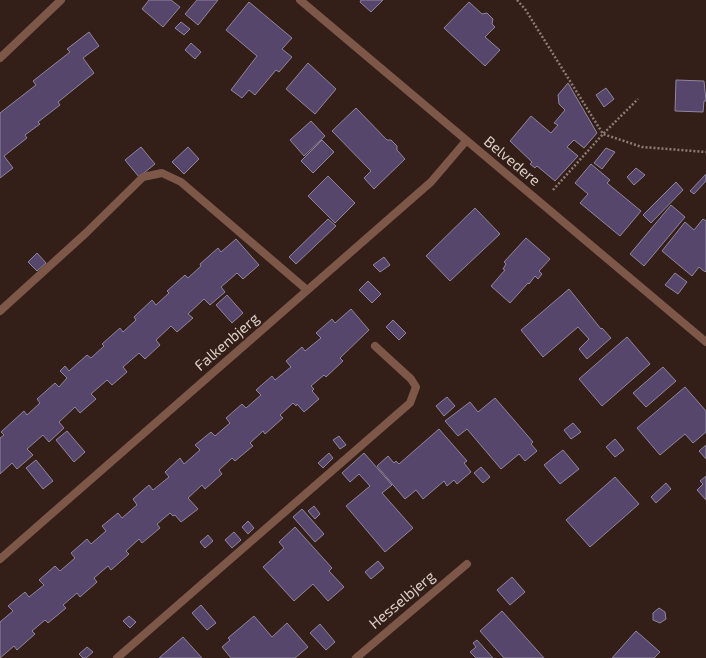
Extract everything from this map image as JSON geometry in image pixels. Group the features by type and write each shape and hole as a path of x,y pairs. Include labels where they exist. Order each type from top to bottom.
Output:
{"street":[{"path":"0,58 61,0"},
{"name":"Belvedere","path":"300,0 706,342"},
{"name":"Falkenbjerg","path":"0,559 431,182 466,141"},
{"path":"0,311 86,233 143,177 162,173 180,182 307,290"},
{"path":"117,658 410,403 416,387 411,378 375,346"},
{"name":"Hesselbjerg","path":"356,658 467,564"}],"path":[{"path":"517,0 525,10 602,134 642,147 706,152"},
{"path":"541,204 602,134 638,99"}],"building":[{"path":"149,0 171,0 180,7 163,27 142,9"},
{"path":"197,0 218,0 198,25 185,14"},
{"path":"361,0 383,0 371,12 360,2"},
{"path":"249,2 292,38 282,49 292,57 279,72 276,70 255,95 249,90 242,98 231,90 257,56 226,30"},
{"path":"469,2 482,14 487,13 493,19 492,24 495,27 485,37 500,50 485,66 444,28"},
{"path":"181,22 190,29 184,35 175,28"},
{"path":"89,32 99,46 83,58 94,73 58,102 60,105 38,122 40,124 25,135 27,138 4,156 13,168 0,178 0,113 36,85 33,81 70,52 67,49"},
{"path":"191,43 201,52 195,59 185,50"},
{"path":"308,63 336,89 315,114 286,89"},
{"path":"676,80 704,81 706,101 704,101 703,112 675,111"},
{"path":"568,83 597,133 584,148 574,140 567,147 578,156 555,181 537,166 535,168 530,164 532,162 510,141 531,116 551,133 558,125 554,123 565,110 559,104 558,95"},
{"path":"606,88 614,99 604,107 596,95"},
{"path":"356,108 387,140 391,140 397,146 397,150 405,159 374,189 364,178 371,171 332,131"},
{"path":"311,121 325,136 304,156 290,140"},
{"path":"322,140 334,152 313,173 301,161"},
{"path":"141,147 155,164 139,177 125,160"},
{"path":"188,147 199,159 184,174 172,162"},
{"path":"606,148 615,152 602,169 594,163"},
{"path":"591,164 610,180 607,183 641,211 620,236 580,203 588,194 575,183"},
{"path":"636,168 645,175 634,185 627,177"},
{"path":"706,174 706,181 694,194 690,191"},
{"path":"328,176 355,203 335,223 308,196"},
{"path":"676,182 683,190 651,223 643,215"},
{"path":"671,205 685,217 644,266 630,254"},
{"path":"475,208 500,234 450,281 426,256"},
{"path":"328,219 336,226 296,264 289,257"},
{"path":"703,219 706,221 706,271 705,272 699,267 692,276 662,251 685,222 694,230"},
{"path":"526,238 550,259 539,271 542,274 538,279 535,276 510,303 491,286 505,270 503,269 506,264 504,262"},
{"path":"236,239 259,265 243,279 237,273 221,287 225,292 210,305 204,299 188,314 193,318 177,332 171,326 156,340 160,345 145,359 139,353 123,367 127,372 112,385 107,380 91,394 96,399 80,413 75,407 59,422 64,428 49,442 43,435 27,449 33,455 17,469 12,463 0,474 0,438 4,435 1,432 24,411 27,415 40,403 37,399 55,383 59,387 67,378 60,371 65,366 69,371 87,355 91,358 104,346 102,344 120,328 123,332 136,320 134,317 152,300 156,305 169,293 167,291 185,275 188,278 201,266 200,264 218,248 221,252"},
{"path":"37,253 46,263 37,271 28,262"},
{"path":"384,257 390,265 380,272 373,265"},
{"path":"675,273 687,282 678,294 665,285"},
{"path":"368,281 381,294 372,303 359,290"},
{"path":"569,289 601,329 602,328 611,338 587,359 579,349 589,339 578,327 543,357 521,330"},
{"path":"227,295 243,313 232,323 216,305"},
{"path":"351,309 369,330 340,358 343,361 326,377 324,375 311,386 314,389 312,391 319,399 304,412 297,404 296,406 293,403 280,415 283,418 265,434 263,431 250,443 253,446 235,461 232,458 219,470 222,474 205,489 202,485 188,498 198,509 181,522 175,515 173,516 170,513 157,524 160,528 142,543 139,539 126,551 129,554 111,570 108,566 94,578 97,582 80,597 77,593 63,605 66,608 48,623 45,620 32,631 35,634 17,650 14,646 0,658 0,622 13,611 8,606 25,592 29,597 44,585 39,580 55,566 60,571 75,558 71,553 87,539 91,544 106,531 102,526 118,513 122,518 137,505 133,499 149,485 153,490 169,477 165,472 180,458 184,464 200,450 195,445 211,432 215,436 230,423 226,418 242,404 246,408 261,395 256,390 272,376 275,380 291,367 286,361 302,347 305,351 321,338 316,333 332,319 335,323"},
{"path":"393,320 406,333 399,340 386,327"},
{"path":"627,337 650,364 602,406 579,379"},
{"path":"663,367 676,381 646,407 633,393"},
{"path":"685,387 706,411 706,432 693,443 685,434 660,455 637,428"},
{"path":"447,397 455,406 444,416 436,406"},
{"path":"495,398 533,442 531,444 537,451 525,461 519,454 501,469 467,429 458,436 445,421 470,402 478,412"},
{"path":"573,423 581,432 571,439 564,430"},
{"path":"439,429 467,461 464,463 471,472 457,484 454,480 447,486 444,481 423,499 416,490 405,499 377,466 388,456 394,463 396,461 399,464"},
{"path":"67,431 85,452 74,462 56,440"},
{"path":"339,436 346,445 340,449 333,440"},
{"path":"615,439 624,450 615,457 606,447"},
{"path":"706,445 706,459 699,451"},
{"path":"563,450 579,469 560,484 544,465"},
{"path":"329,453 333,458 323,468 318,463"},
{"path":"364,453 392,485 382,493 413,528 385,552 346,506 370,486 359,474 350,482 342,473"},
{"path":"36,460 53,481 43,489 26,468"},
{"path":"481,467 490,477 483,483 474,473"},
{"path":"706,476 706,500 697,490 703,484 700,481"},
{"path":"615,477 639,504 590,547 566,520"},
{"path":"666,483 671,489 656,503 651,497"},
{"path":"314,506 320,514 315,519 308,511"},
{"path":"302,509 324,534 315,542 293,517"},
{"path":"248,521 254,528 248,534 242,527"},
{"path":"295,527 332,568 329,571 344,587 328,601 313,584 294,601 263,567 284,548 279,542"},
{"path":"234,532 241,540 232,548 225,540"},
{"path":"208,535 213,541 205,548 200,542"},
{"path":"378,561 384,568 371,579 365,572"},
{"path":"512,577 525,592 510,605 497,590"},
{"path":"201,605 216,623 207,630 192,613"},
{"path":"659,608 665,612 666,619 660,623 653,620 653,613"},
{"path":"502,611 544,658 504,658 480,631"},
{"path":"129,616 136,622 130,628 123,621"},
{"path":"254,616 272,637 287,623 308,647 295,658 231,658 222,647 230,640 228,638"},
{"path":"320,624 335,642 326,650 310,633"},
{"path":"636,631 660,652 654,658 612,658"},
{"path":"183,637 202,658 159,658"},
{"path":"477,640 493,658 476,658 470,652 476,647 473,643"},
{"path":"87,647 93,652 86,658 83,658 79,654"}]}
